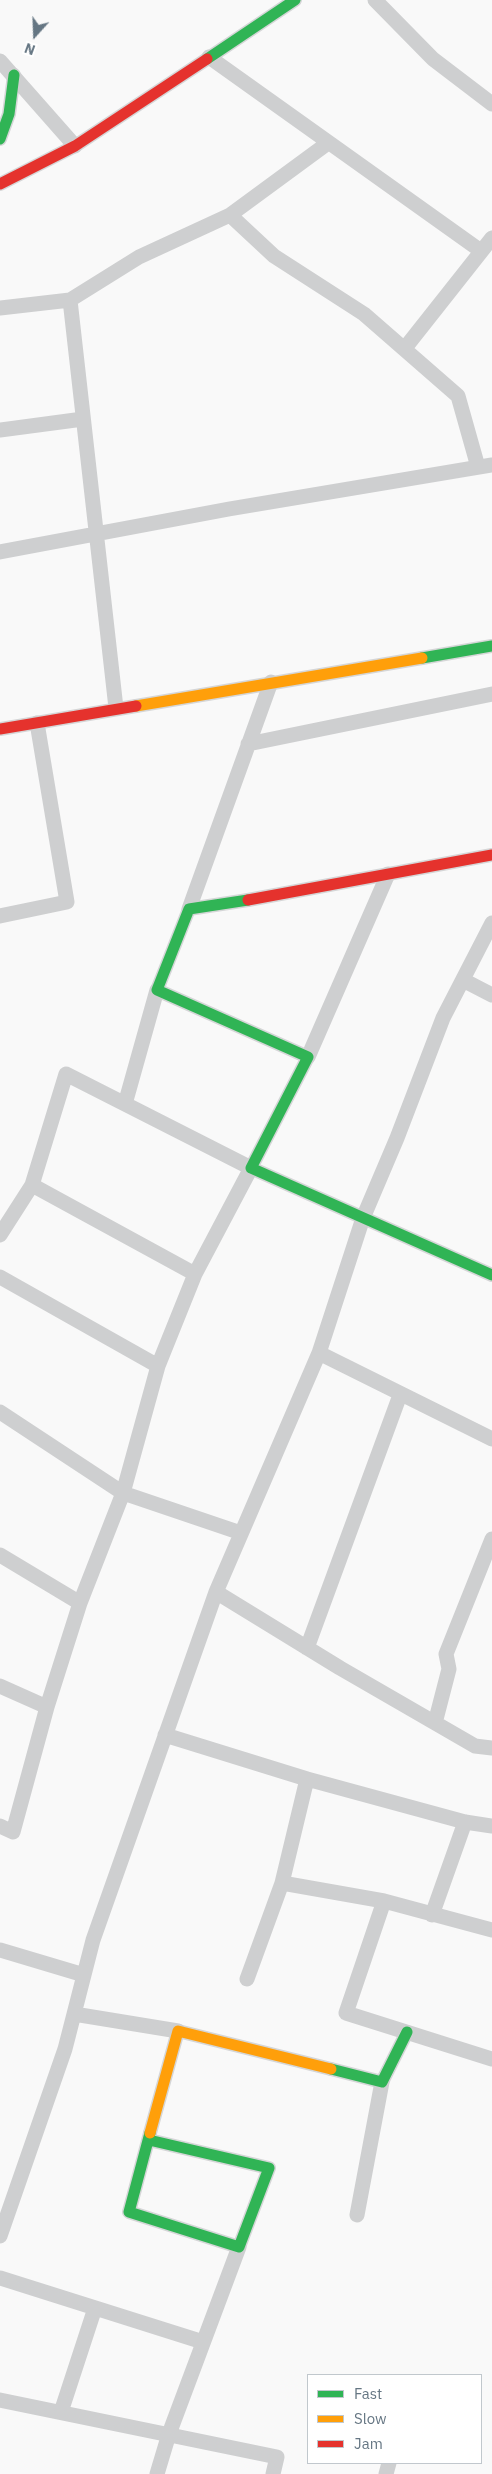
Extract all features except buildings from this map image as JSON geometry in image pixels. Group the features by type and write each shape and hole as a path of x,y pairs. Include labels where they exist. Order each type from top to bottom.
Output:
{"street":[{"path":"0,184 75,146 295,0"},
{"path":"375,0 433,59 492,104"},
{"path":"209,57 481,251"},
{"path":"0,61 75,146"},
{"path":"0,140 9,114 14,75"},
{"path":"0,308 70,300 139,257 230,215 328,143"},
{"path":"0,552 228,509 485,466 458,396 364,314 274,256 230,215"},
{"path":"405,348 492,238"},
{"path":"70,300 116,708"},
{"path":"0,430 83,420"},
{"path":"0,730 116,708 492,646"},
{"path":"125,1104 157,990 189,909 271,682"},
{"path":"248,744 492,694"},
{"path":"0,916 67,902 37,722"},
{"path":"189,909 237,902 492,855"},
{"path":"0,1826 13,1832 47,1708 80,1603 124,1493 158,1366 195,1274 308,1057 388,874"},
{"path":"0,2236 65,2049 93,1940 216,1592 319,1353 363,1218 397,1138 443,1018 492,923"},
{"path":"463,980 492,995"},
{"path":"157,990 308,1057"},
{"path":"0,1235 32,1185 66,1074 251,1168 492,1275"},
{"path":"32,1185 195,1274"},
{"path":"0,1277 158,1366"},
{"path":"319,1353 400,1395 492,1439"},
{"path":"307,1648 400,1395"},
{"path":"0,1412 124,1493 241,1533"},
{"path":"435,1723 449,1669 446,1654 492,1539"},
{"path":"0,1555 80,1603"},
{"path":"216,1592 307,1648 475,1746 492,1748"},
{"path":"0,1686 47,1708"},
{"path":"166,1735 307,1780 464,1822 492,1826"},
{"path":"247,1979 282,1883 307,1780"},
{"path":"432,1915 464,1822"},
{"path":"282,1883 384,1901 492,1930"},
{"path":"384,1901 346,2013 492,2059"},
{"path":"0,1950 84,1975"},
{"path":"74,2014 178,2032 382,2082"},
{"path":"178,2032 129,2212 239,2247"},
{"path":"357,2215 382,2082 407,2032"},
{"path":"149,2140 269,2168 169,2434 157,2474"},
{"path":"0,2278 203,2342"},
{"path":"61,2412 95,2308"},
{"path":"0,2400 277,2457 273,2474"}],"traffic: fast":[{"path":"207,59 295,0"},
{"path":"0,139 9,114 14,75"},
{"path":"422,658 492,646"},
{"path":"248,900 189,909 157,990 308,1057 251,1168 492,1275"},
{"path":"331,2069 382,2082 407,2032"},
{"path":"149,2140 269,2168 239,2247 129,2212 150,2133"}],"traffic: slow":[{"path":"136,706 422,658"},
{"path":"150,2133 178,2031 331,2069"}],"traffic: jam":[{"path":"0,184 75,146 207,59"},
{"path":"0,729 136,706"},
{"path":"248,900 492,855"}]}
